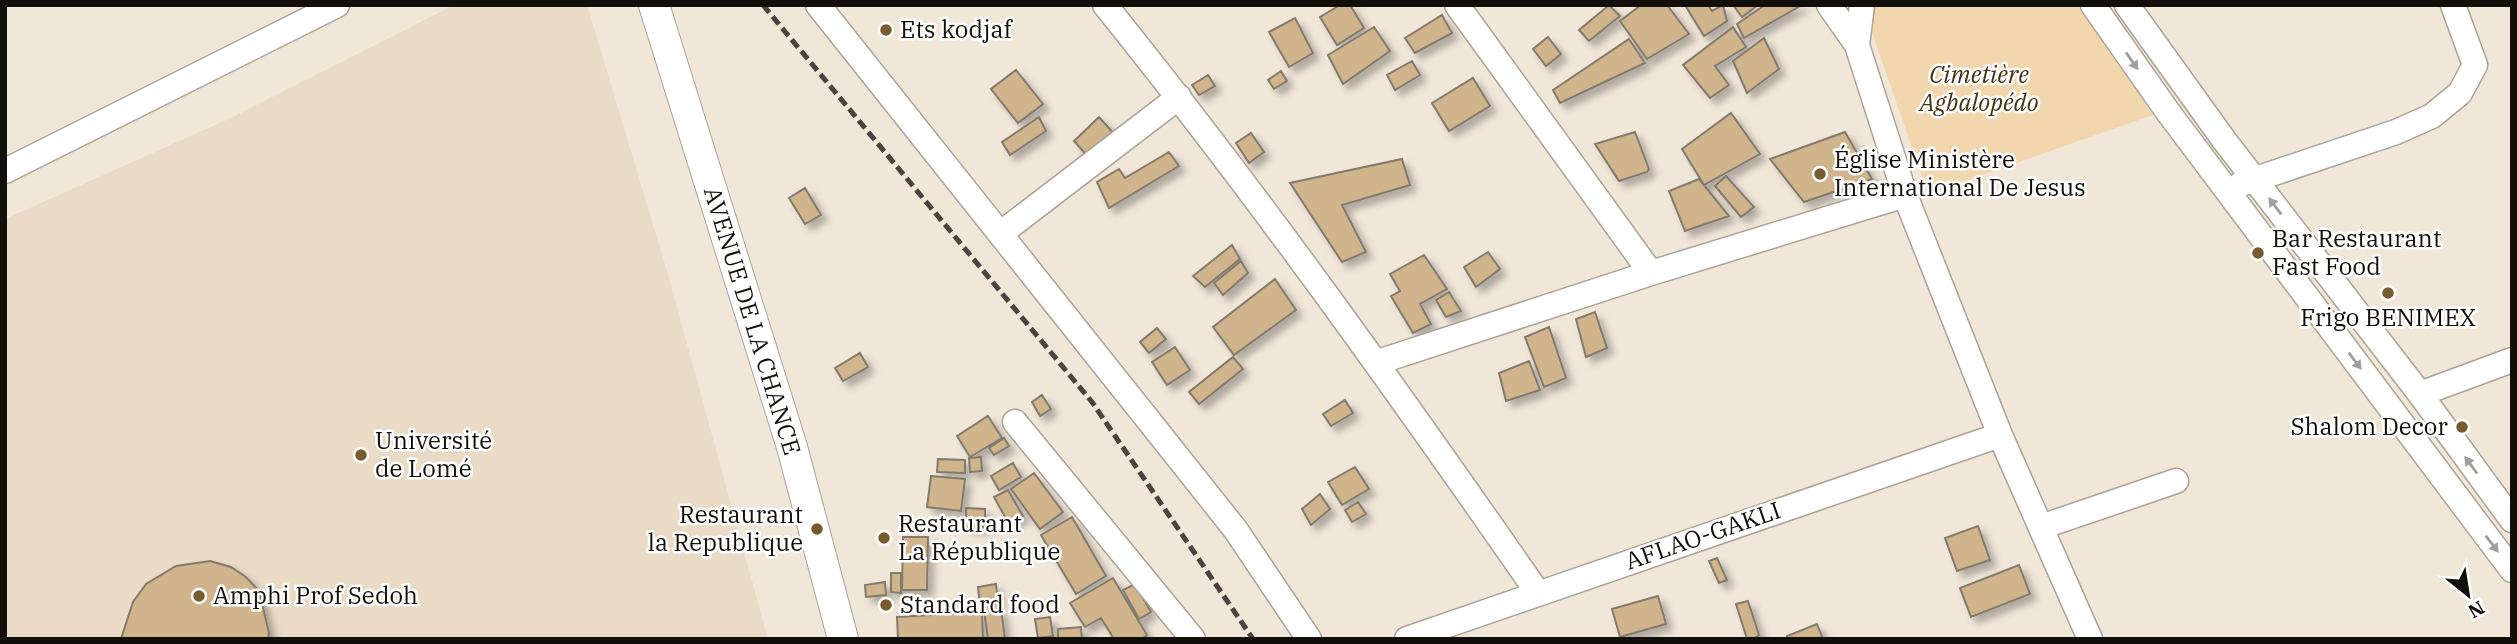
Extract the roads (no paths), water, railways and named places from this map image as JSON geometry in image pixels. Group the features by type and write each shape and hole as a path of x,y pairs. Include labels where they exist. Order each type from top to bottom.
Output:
{"main road":[{"name":"AVENUE DE LA CHANCE","path":"654,5 792,447 843,639"}],"street":[{"path":"5,171 300,13 337,5"},
{"path":"818,5 1235,529 1309,639"},
{"path":"1105,5 1179,97 1378,362 1538,593"},
{"path":"1457,5 1651,273"},
{"path":"1829,5 1857,45 1905,195 2000,435 2090,639"},
{"path":"1857,45 1862,5"},
{"path":"2093,5 2168,112 2512,570"},
{"path":"2127,5 2224,140 2420,394 2512,520"},
{"path":"2227,189 2396,132 2432,116 2460,93 2475,65 2453,5"},
{"path":"1000,234 1179,97"},
{"path":"1378,362 1651,273 1905,195"},
{"path":"2420,394 2512,360"},
{"path":"1015,422 1192,639"},
{"name":"AFLAO-GAKLI","path":"1406,639 2000,435"},
{"path":"2040,527 2176,481"}],"railway":[{"path":"763,5 1092,402 1253,639"}],"place":[{"name":"Ets kodjaf","path":"886,30"},
{"name":"Église Ministère International De Jesus","path":"1820,174"},
{"name":"Bar Restaurant Fast Food","path":"2258,253"},
{"name":"Frigo BENIMEX","path":"2388,293"},
{"name":"Shalom Decor","path":"2462,427"},
{"name":"Université de Lomé","path":"361,455"},
{"name":"Restaurant la Republique","path":"817,529"},
{"name":"Restaurant La République","path":"884,538"},
{"name":"Amphi Prof Sedoh","path":"199,596"},
{"name":"Standard food","path":"886,605"}],"park label":[{"name":"Cimetière Agbalopédo","path":"1979,89"}]}
